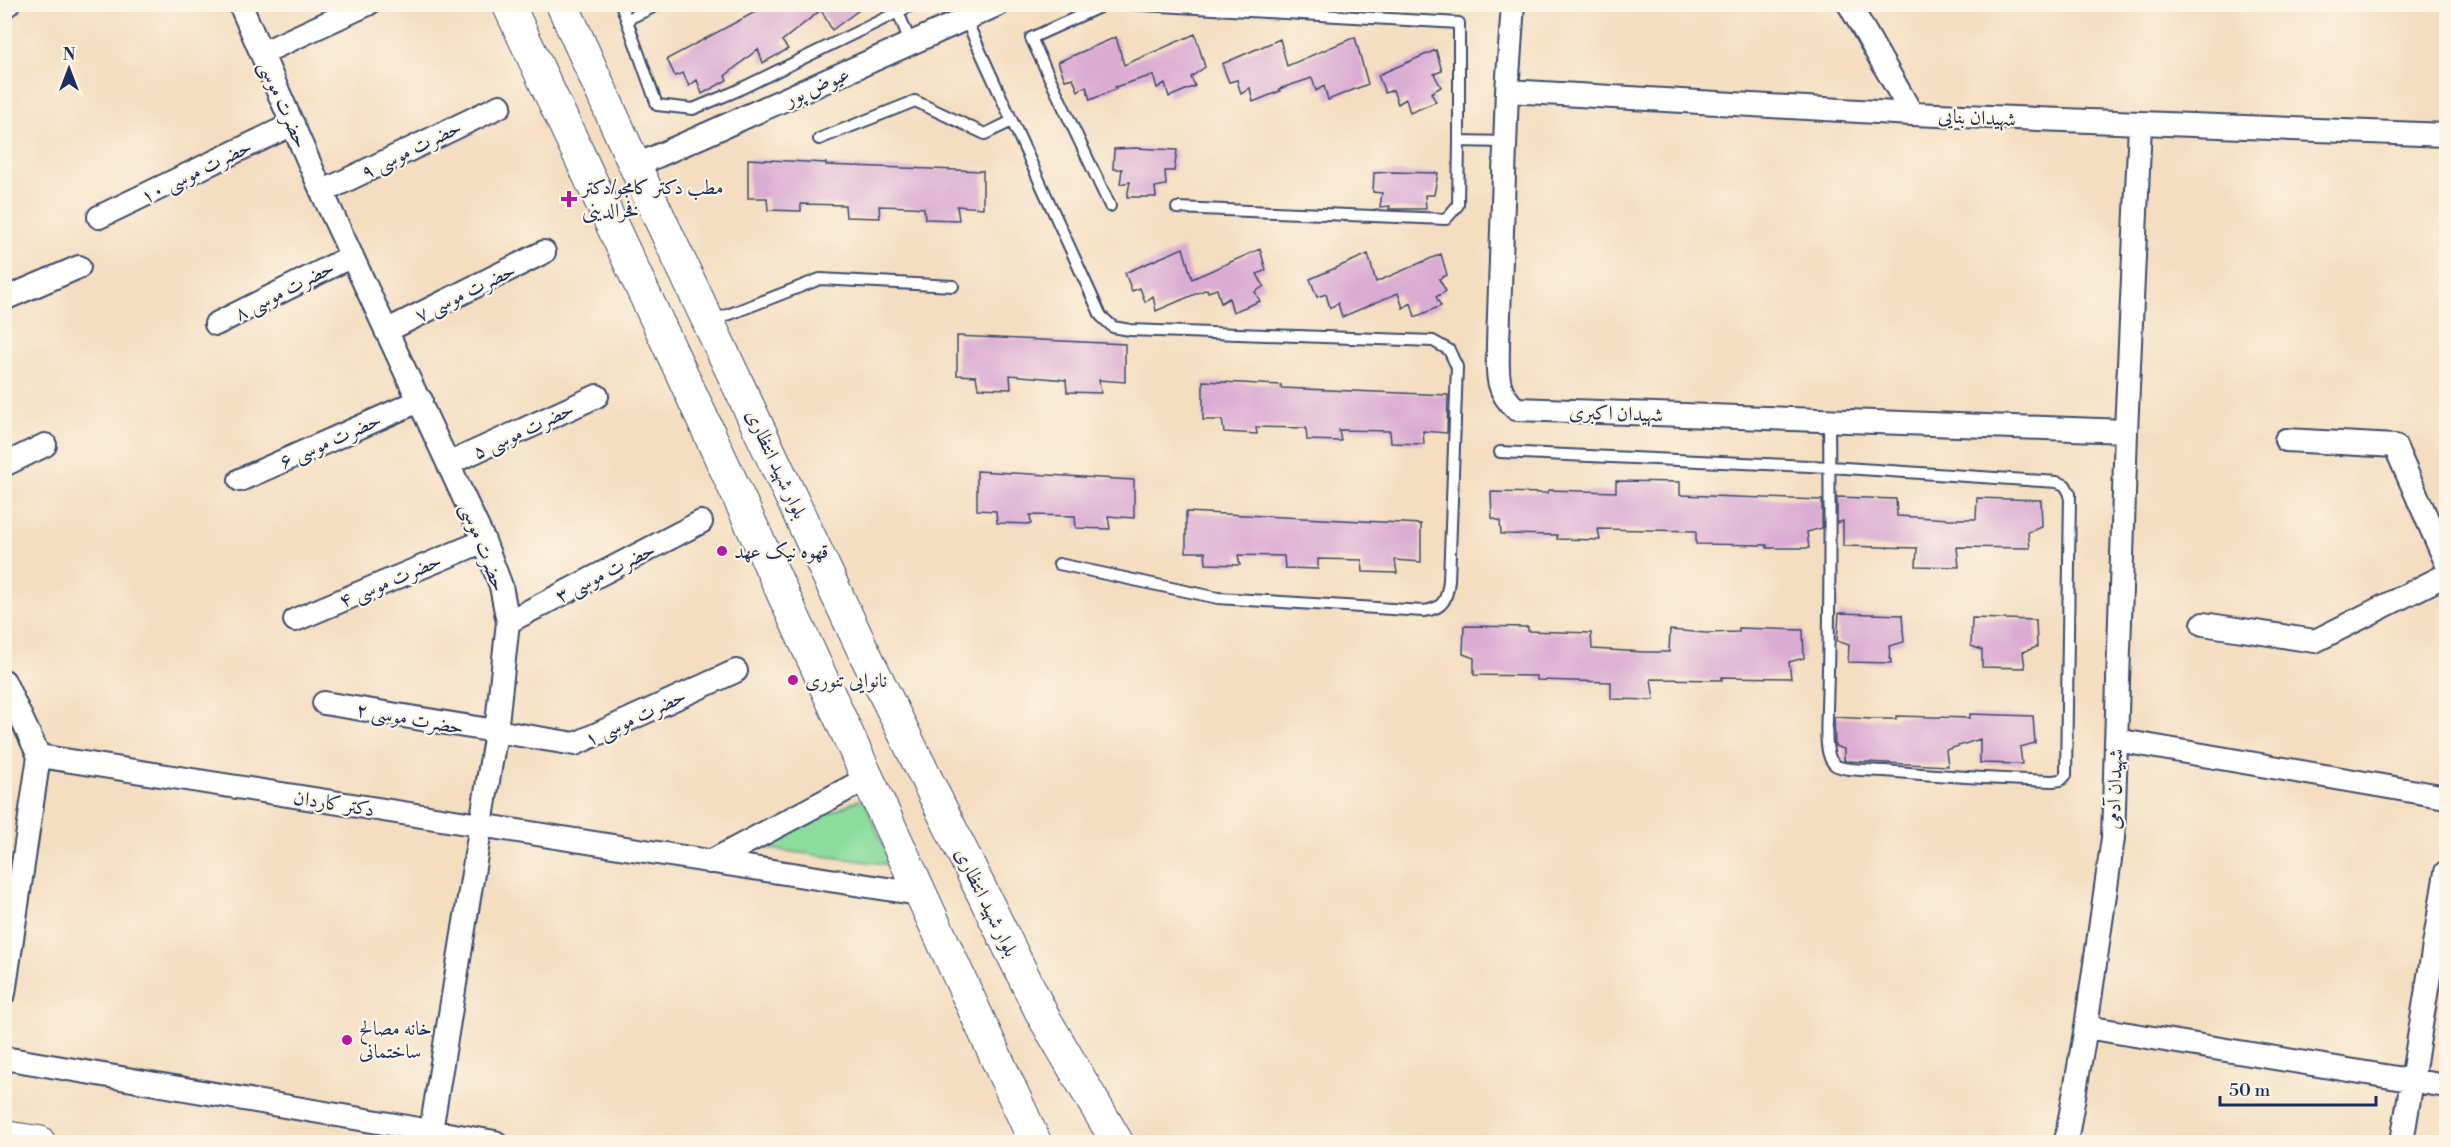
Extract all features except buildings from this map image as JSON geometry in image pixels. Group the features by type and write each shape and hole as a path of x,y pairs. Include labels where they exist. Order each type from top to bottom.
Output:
{"main road":[{"path":"508,4 675,359 1035,1143"},
{"name":"بلوار شهید انتظاری","path":"562,4 635,166 863,650 1043,1016 1117,1143"},
{"path":"818,672 863,650"},
{"path":"4,1137 39,1143"}],"street":[{"name":"حضرت موسی","path":"240,4 322,192 386,331 421,400 484,541 501,586 508,622 496,732 431,1131"},
{"path":"262,53 368,4"},
{"name":"عیوض پور","path":"635,166 999,4"},
{"name":"شهیدان اکبری","path":"1513,4 1505,142 1498,384 1504,399 1516,409 2126,431"},
{"path":"1849,4 1912,114"},
{"name":"شهیدان بنایی","path":"1507,92 2140,125 2446,135"},
{"name":"حضرت موسی ۹","path":"322,192 500,106"},
{"name":"حضرت موسی ۱۰","path":"99,218 293,124"},
{"name":"شهیدان آدمی","path":"2066,1143 2086,1027 2113,838 2126,431 2140,125"},
{"name":"حضرت موسی ۷","path":"386,331 544,252"},
{"name":"حضرت موسی ۸","path":"216,324 352,256"},
{"path":"4,299 79,267"},
{"name":"حضرت موسی ۵","path":"450,463 597,396"},
{"name":"حضرت موسی ۶","path":"240,480 421,400"},
{"path":"2286,440 2395,446 2446,562"},
{"path":"4,465 45,445"},
{"name":"حضرت موسی ۳","path":"508,622 701,522"},
{"name":"حضرت موسی ۴","path":"295,620 484,541"},
{"path":"2203,624 2315,640 2446,575"},
{"name":"حضرت موسی ۱","path":"496,732 575,744 736,671"},
{"path":"4,681 39,756 4,993"},
{"name":"حضرت موسی ۲","path":"324,703 496,732"},
{"path":"2116,740 2446,797"},
{"name":"دکتر کاردان","path":"39,756 919,894"},
{"path":"710,862 868,778"},
{"path":"2402,1143 2446,872"},
{"path":"2086,1027 2446,1086"},
{"path":"4,1058 495,1143"}],"lane":[{"path":"621,4 657,105 693,109 734,92 914,4"},
{"path":"628,19 660,4"},
{"path":"1106,4 1031,38 1110,206"},
{"path":"1126,4 1459,23 1458,205 1446,219 1177,208"},
{"path":"898,12 911,44"},
{"path":"966,20 1101,316 1113,327 1130,330 1433,341 1449,350 1457,367 1449,580 1447,598 1440,607 1423,611 1218,598 1059,564"},
{"path":"819,139 915,101 985,134 1012,121"},
{"path":"1459,141 1505,142"},
{"path":"710,322 820,279 953,286"},
{"path":"1500,452 1830,467 2057,482 2065,485 2070,494 2069,582 2066,775 2061,780 2053,782 1973,778 1842,767 1834,764 1828,752 1827,736 1830,467 1829,421"}],"green space":[{"path":"863,798 892,865 756,847"}],"place":[{"name":"مطب دکتر کامجو/دکتر فخرالدینی","path":"569,199"},
{"name":"قهوه نیک عهد","path":"722,551"},
{"name":"نانوایی تنوری","path":"793,680"},
{"name":"خانه مصالح ساختمانی","path":"347,1040"}]}
